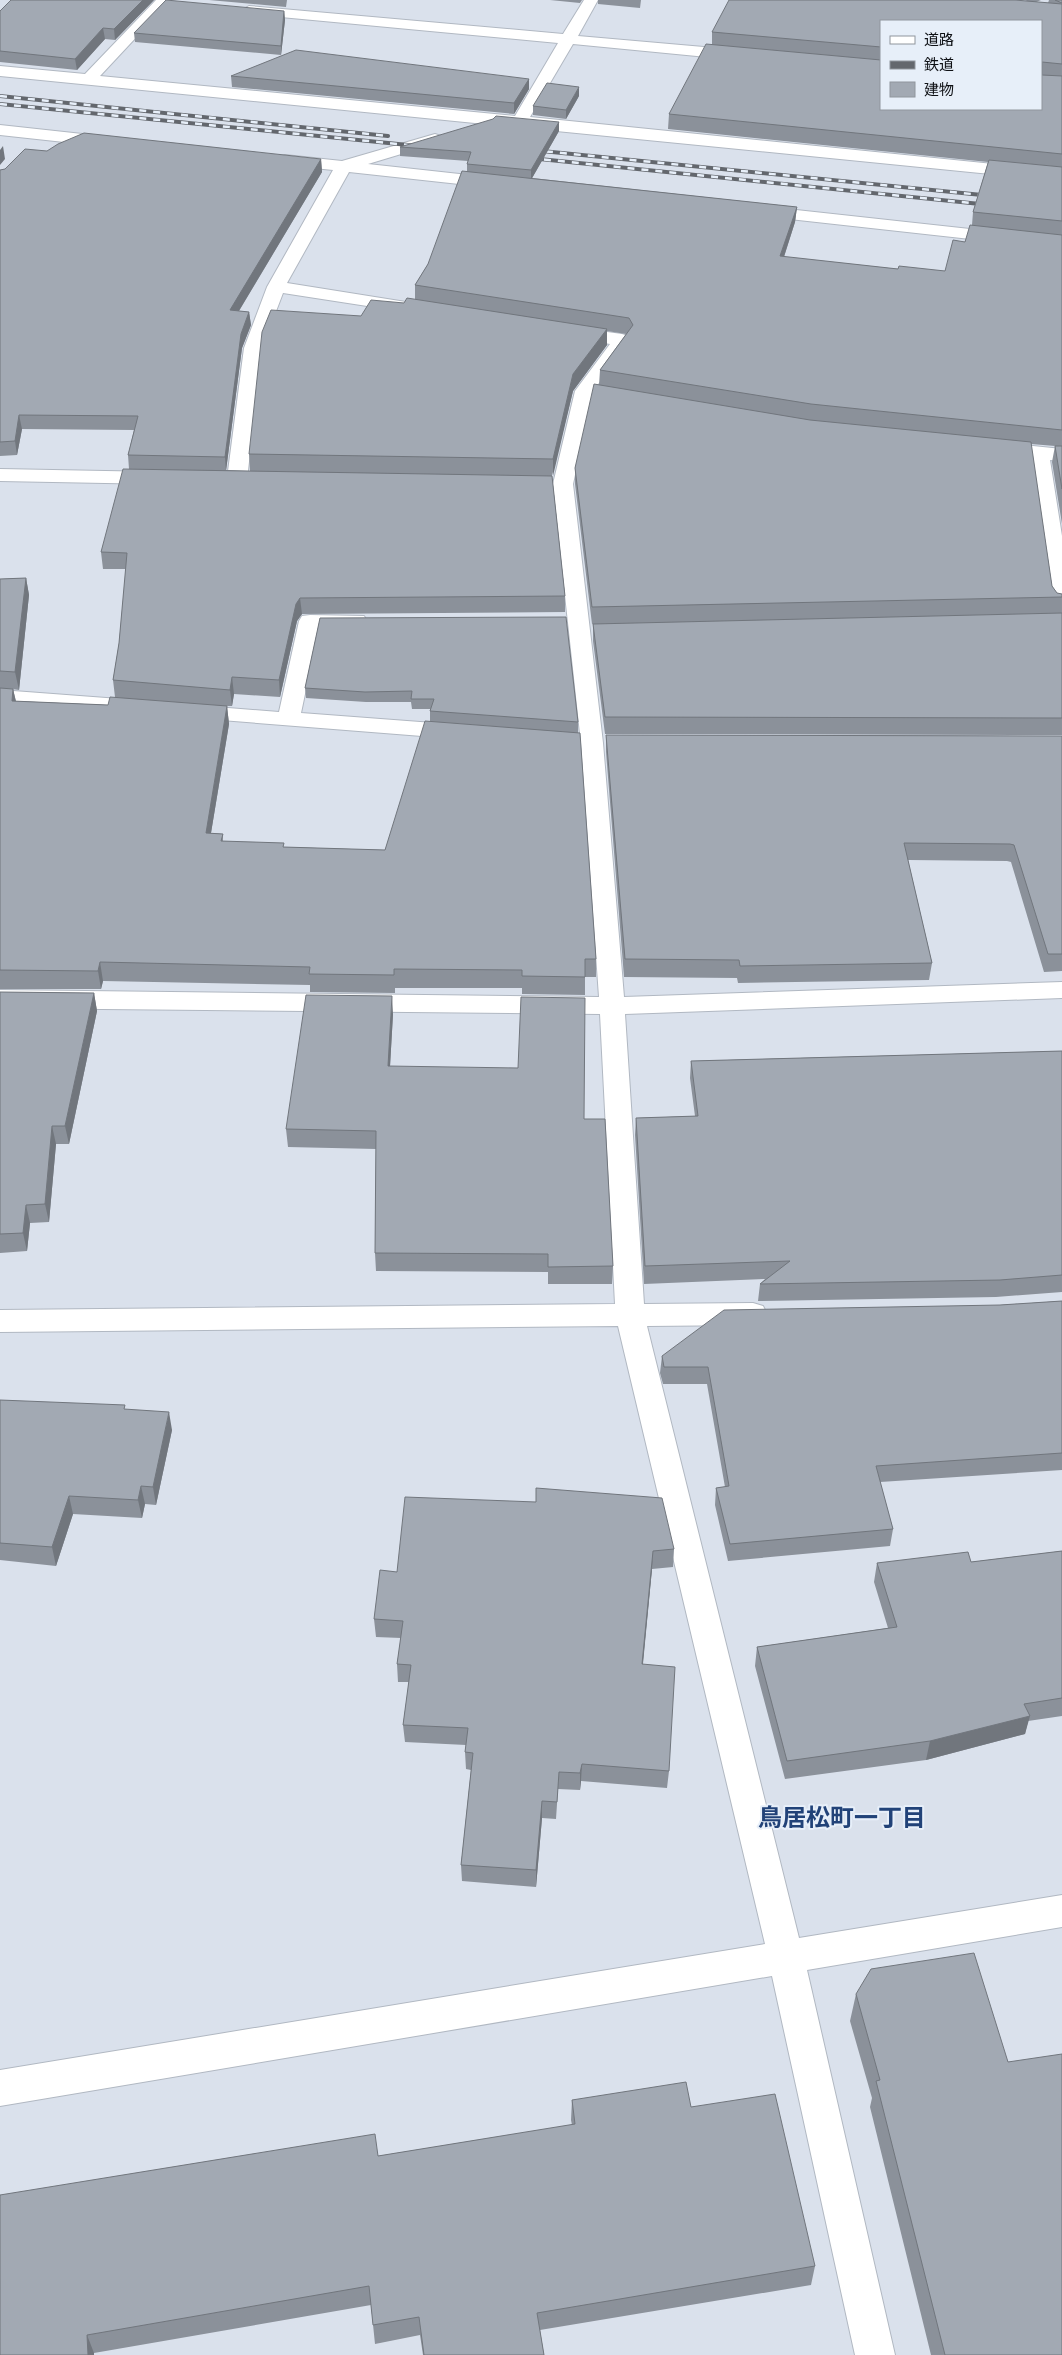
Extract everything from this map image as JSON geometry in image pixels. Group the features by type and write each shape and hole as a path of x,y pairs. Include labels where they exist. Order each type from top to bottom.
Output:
{"street":[{"path":"520,121 590,0"},
{"path":"88,80 163,1 182,4"},
{"path":"231,8 753,56"},
{"path":"0,71 1062,176"},
{"path":"218,479 247,480 253,348 276,287 344,166 499,119"},
{"path":"0,130 128,144"},
{"path":"27,149 40,134"},
{"path":"265,158 511,184"},
{"path":"747,210 1062,244"},
{"path":"276,287 424,310"},
{"path":"553,330 622,340 584,391 553,483 579,626 592,742 612,1006 630,1316 786,1957 876,2355"},
{"path":"584,391 604,394"},
{"path":"972,445 1062,455"},
{"path":"1039,453 1062,603"},
{"path":"0,475 178,478"},
{"path":"289,719 310,621 380,621"},
{"path":"0,697 485,734"},
{"path":"0,1000 612,1006 1062,990"},
{"path":"0,1321 778,1314"},
{"path":"0,2088 1062,1911"}],"building":[{"path":"11,0 143,0 114,29 103,28 75,59 0,51 0,11"},
{"path":"166,0 284,11 281,46 134,33"},
{"path":"729,0 1015,0 1062,4 1062,64 1042,62 1042,20 880,20 880,47 712,32"},
{"path":"706,44 880,60 880,110 1042,110 1042,75 1062,76 1062,154 669,114"},
{"path":"296,50 529,79 514,103 231,76"},
{"path":"547,83 579,87 566,110 533,106"},
{"path":"496,116 559,122 531,170 467,164 471,152 400,147 493,119"},
{"path":"84,133 321,159 230,310 249,312 241,334 225,457 128,455 138,416 19,415 15,441 0,442 0,170 5,169 25,149 47,151"},
{"path":"989,160 1062,167 1062,221 973,212"},
{"path":"462,171 797,207 780,256 898,269 899,266 945,271 953,240 965,242 970,225 1062,235 1062,430 811,404 600,370 633,325 629,318 415,285 428,264"},
{"path":"407,298 607,329 573,374 553,459 249,454 262,332 271,310 361,316 371,300 404,303"},
{"path":"594,384 810,420 1031,442 1052,586 1057,593 1062,594 1062,597 592,607 575,468"},
{"path":"1055,446 1062,446 1062,489"},
{"path":"123,469 552,476 565,596 300,598 296,604 279,680 232,677 230,690 113,680 119,643 127,553 101,552"},
{"path":"26,578 15,672 0,671 0,579"},
{"path":"1062,613 1062,718 605,717 593,624"},
{"path":"566,617 578,722 430,711 434,699 411,699 412,691 365,692 305,688 320,618"},
{"path":"0,688 13,689 12,701 108,705 110,697 227,706 206,833 223,834 221,841 284,843 283,847 385,850 425,721 580,733 596,959 585,959 585,977 522,976 522,970 394,969 394,975 309,974 310,967 100,962 98,971 0,970"},
{"path":"606,735 1062,736 1062,954 1048,954 1014,845 904,843 932,963 740,966 739,960 625,959"},
{"path":"0,992 94,993 65,1126 52,1126 45,1204 26,1205 23,1233 0,1234"},
{"path":"306,995 392,996 388,1066 518,1068 521,997 585,998 584,1119 605,1119 613,1266 548,1267 548,1254 375,1253 376,1131 286,1129"},
{"path":"1062,1051 1062,1275 1000,1280 760,1284 790,1261 645,1266 636,1118 698,1116 691,1061"},
{"path":"1062,1301 1062,1453 876,1466 893,1529 730,1544 716,1488 729,1486 708,1367 664,1367 662,1356 724,1310 1000,1305"},
{"path":"0,1400 125,1405 124,1409 169,1412 153,1487 141,1486 138,1500 69,1496 52,1547 0,1543"},
{"path":"536,1488 662,1498 674,1549 653,1551 642,1664 675,1667 669,1771 582,1764 580,1773 559,1772 557,1802 542,1801 536,1870 461,1865 473,1753 465,1752 468,1728 403,1725 411,1665 397,1664 403,1621 374,1619 380,1570 397,1572 405,1497 536,1502"},
{"path":"1062,1551 1062,1698 1024,1704 1030,1716 930,1741 787,1761 757,1647 897,1627 877,1563 968,1552 971,1562"},
{"path":"974,1953 1008,2062 1062,2054 1062,2355 945,2355 876,2081 880,2080 856,1994 871,1969"},
{"path":"686,2082 691,2107 775,2094 815,2266 537,2313 544,2355 424,2355 419,2317 373,2325 369,2286 87,2335 88,2355 0,2355 0,2195 375,2134 378,2156 575,2124 572,2100"}],"railway":[{"path":"0,96 388,136"},
{"path":"0,104 418,146"},
{"path":"532,150 992,196"},
{"path":"530,158 990,205"}],"district":[{"name":"鳥居松町一丁目","path":"842,1818"}]}
